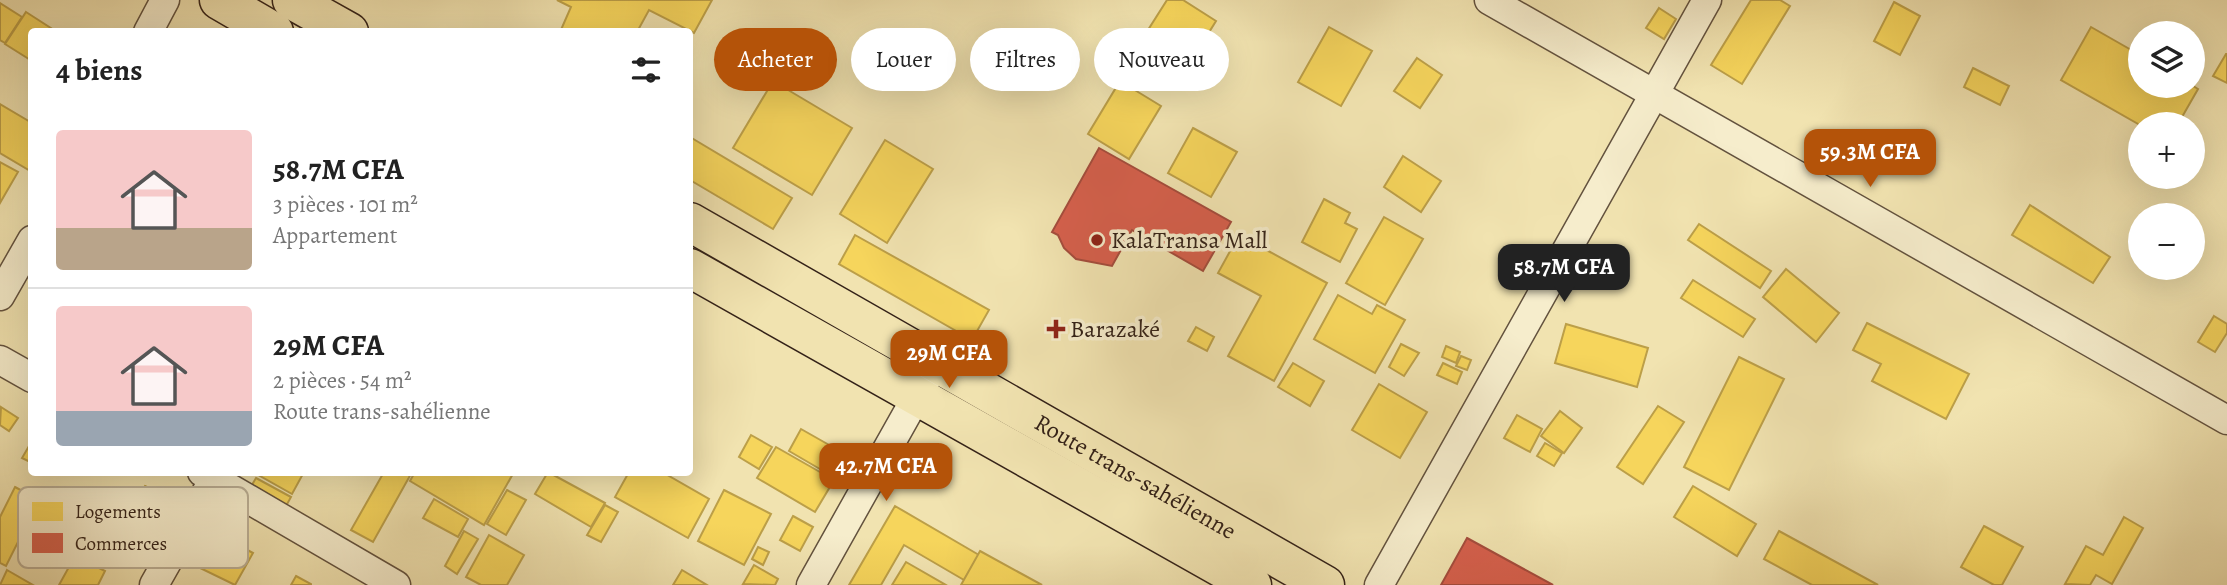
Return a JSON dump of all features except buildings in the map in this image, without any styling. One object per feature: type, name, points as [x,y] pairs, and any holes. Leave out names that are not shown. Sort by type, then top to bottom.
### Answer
[{"type":"highway","points":[[219,0],[267,28]]},
{"type":"highway","points":[[292,0],[341,28]]},
{"type":"highway","name":"Route trans-sahélienne","points":[[693,224],[1325,585]]},
{"type":"highway","name":"Route trans-sahélienne","points":[[693,270],[1252,585]]},
{"type":"street","points":[[150,28],[165,0]]},
{"type":"street","points":[[1489,0],[2227,420]]},
{"type":"street","points":[[1379,585],[1707,0]]},
{"type":"street","points":[[0,296],[28,247]]},
{"type":"street","points":[[0,360],[28,375]]},
{"type":"street","points":[[811,585],[936,361]]},
{"type":"street","points":[[208,476],[227,487]]},
{"type":"street","points":[[248,499],[396,585]]},
{"type":"street","points":[[154,585],[162,568]]},
{"type":"place","name":"KalaTransa Mall","points":[[1097,240]]},
{"type":"place","name":"Barazaké","points":[[1056,329]]}]
